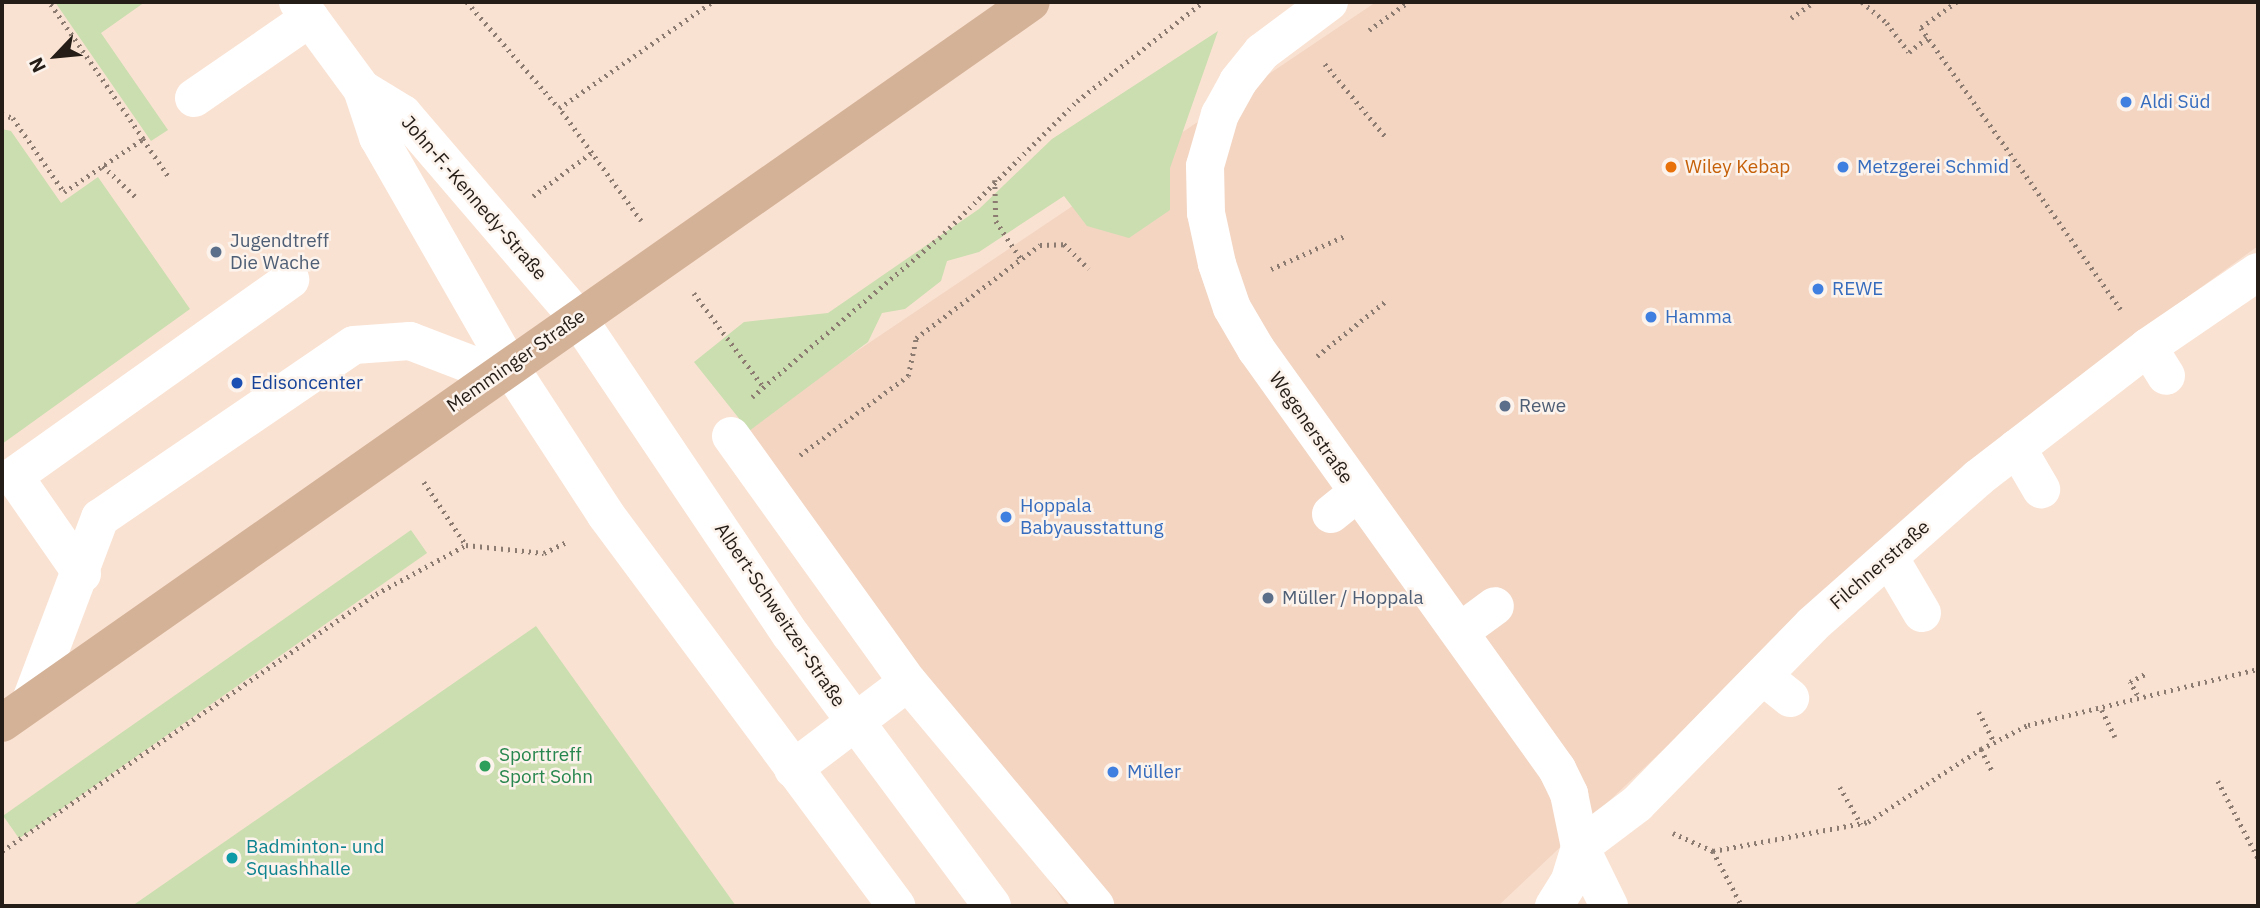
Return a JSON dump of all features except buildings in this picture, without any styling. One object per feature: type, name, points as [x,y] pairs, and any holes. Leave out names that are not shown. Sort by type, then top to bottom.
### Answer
[{"type":"main road","name":"Memminger Straße","points":[[16,713],[577,317],[1031,2]]},
{"type":"street","name":"Wegenerstraße","points":[[1329,2],[1262,52],[1238,82],[1220,114],[1205,166],[1206,214],[1232,308],[1344,503],[1461,631],[1557,769],[1569,794],[1580,846]]},
{"type":"street","name":"John-F.-Kennedy-Straße","points":[[304,10],[362,89],[378,137],[502,370]]},
{"type":"street","points":[[194,98],[304,10]]},
{"type":"street","name":"John-F.-Kennedy-Straße","points":[[362,89],[403,114],[577,317]]},
{"type":"street","name":"Filchnerstraße","points":[[1580,846],[1637,804],[1776,687],[1889,557],[2017,448],[2157,362],[2258,272]]},
{"type":"street","points":[[82,574],[13,476],[290,280]]},
{"type":"street","name":"Albert-Schweitzer-Straße","points":[[577,317],[855,723],[992,906]]},
{"type":"street","points":[[16,713],[82,574],[100,518],[354,345],[410,341],[502,370],[896,906]]},
{"type":"street","points":[[738,420],[762,482],[908,682],[1095,906]]},
{"type":"street","points":[[2017,448],[2041,489]]},
{"type":"street","points":[[1889,557],[1922,613]]},
{"type":"street","points":[[1461,631],[1495,606]]},
{"type":"street","points":[[793,769],[908,682]]},
{"type":"street","points":[[1580,846],[1614,902]]},
{"type":"street","points":[[1554,906],[1570,880],[1580,846]]},
{"type":"path","points":[[48,2],[169,177]]},
{"type":"path","points":[[467,2],[559,108],[591,153]]},
{"type":"path","points":[[559,108],[712,2]]},
{"type":"path","points":[[738,420],[762,385],[939,238],[1077,101],[1203,2]]},
{"type":"path","points":[[1363,34],[1408,2]]},
{"type":"path","points":[[1791,18],[1814,2]]},
{"type":"path","points":[[1862,2],[1887,23],[1909,52],[1927,38]]},
{"type":"path","points":[[1957,2],[1921,28],[2157,362]]},
{"type":"path","points":[[1315,72],[1334,56]]},
{"type":"path","points":[[1324,63],[1385,136]]},
{"type":"path","points":[[2,114],[12,118],[64,192],[143,139]]},
{"type":"path","points":[[103,166],[138,199]]},
{"type":"path","points":[[995,180],[996,221],[1021,259]]},
{"type":"path","points":[[1271,268],[1347,235]]},
{"type":"path","points":[[762,482],[908,376],[916,338],[1040,245],[1064,244],[1089,269]]},
{"type":"path","points":[[1267,258],[1275,280]]},
{"type":"path","points":[[1317,357],[1387,301]]},
{"type":"path","points":[[1311,347],[1324,368]]},
{"type":"path","points":[[2,851],[376,594],[466,545],[544,553],[606,515]]},
{"type":"path","points":[[1637,804],[1666,830],[1713,851],[1861,824],[1894,809],[1981,749],[2028,725],[2102,710],[2137,695],[2211,683],[2258,669]]},
{"type":"path","points":[[2137,695],[2130,682],[2145,674]]},
{"type":"path","points":[[2102,710],[2115,737]]},
{"type":"path","points":[[1979,712],[1994,741]]},
{"type":"path","points":[[1981,749],[1992,771]]},
{"type":"path","points":[[2218,781],[2258,858]]},
{"type":"path","points":[[1840,788],[1861,824]]},
{"type":"path","points":[[1713,851],[1742,906]]},
{"type":"shaded area","points":[[1376,2],[2258,2],[2258,246],[2109,354],[1919,508],[1498,906],[1067,906],[738,431]]},
{"type":"green space","points":[[55,2],[145,2],[101,33],[168,130],[151,141]]},
{"type":"green space","points":[[1218,31],[1170,168],[1170,210],[1129,238],[1087,226],[1064,196],[979,252],[947,261],[941,281],[905,309],[882,313],[868,342],[749,431],[694,362],[744,322],[828,313],[979,209],[1052,139]]},
{"type":"green space","points":[[2,129],[11,131],[61,203],[98,177],[190,309],[2,444]]},
{"type":"green space","points":[[411,530],[427,553],[19,839],[3,816]]},
{"type":"green space","name":"Sporttreff Sport Sohn","points":[[536,626],[736,906],[132,906]]},
{"type":"place","name":"Aldi Süd","points":[[2126,102]]},
{"type":"place","name":"Wiley Kebap","points":[[1671,167]]},
{"type":"place","name":"Metzgerei Schmid","points":[[1843,167]]},
{"type":"place","name":"Jugendtreff Die Wache","points":[[216,252]]},
{"type":"place","name":"REWE","points":[[1818,289]]},
{"type":"place","name":"Hamma","points":[[1651,317]]},
{"type":"place","name":"Edisoncenter","points":[[237,383]]},
{"type":"place","name":"Rewe","points":[[1505,406]]},
{"type":"place","name":"Hoppala Babyausstattung","points":[[1006,517]]},
{"type":"place","name":"Müller / Hoppala","points":[[1268,598]]},
{"type":"place","name":"Sporttreff Sport Sohn","points":[[485,766]]},
{"type":"place","name":"Müller","points":[[1113,772]]},
{"type":"place","name":"Badminton- und Squashhalle","points":[[232,858]]}]
